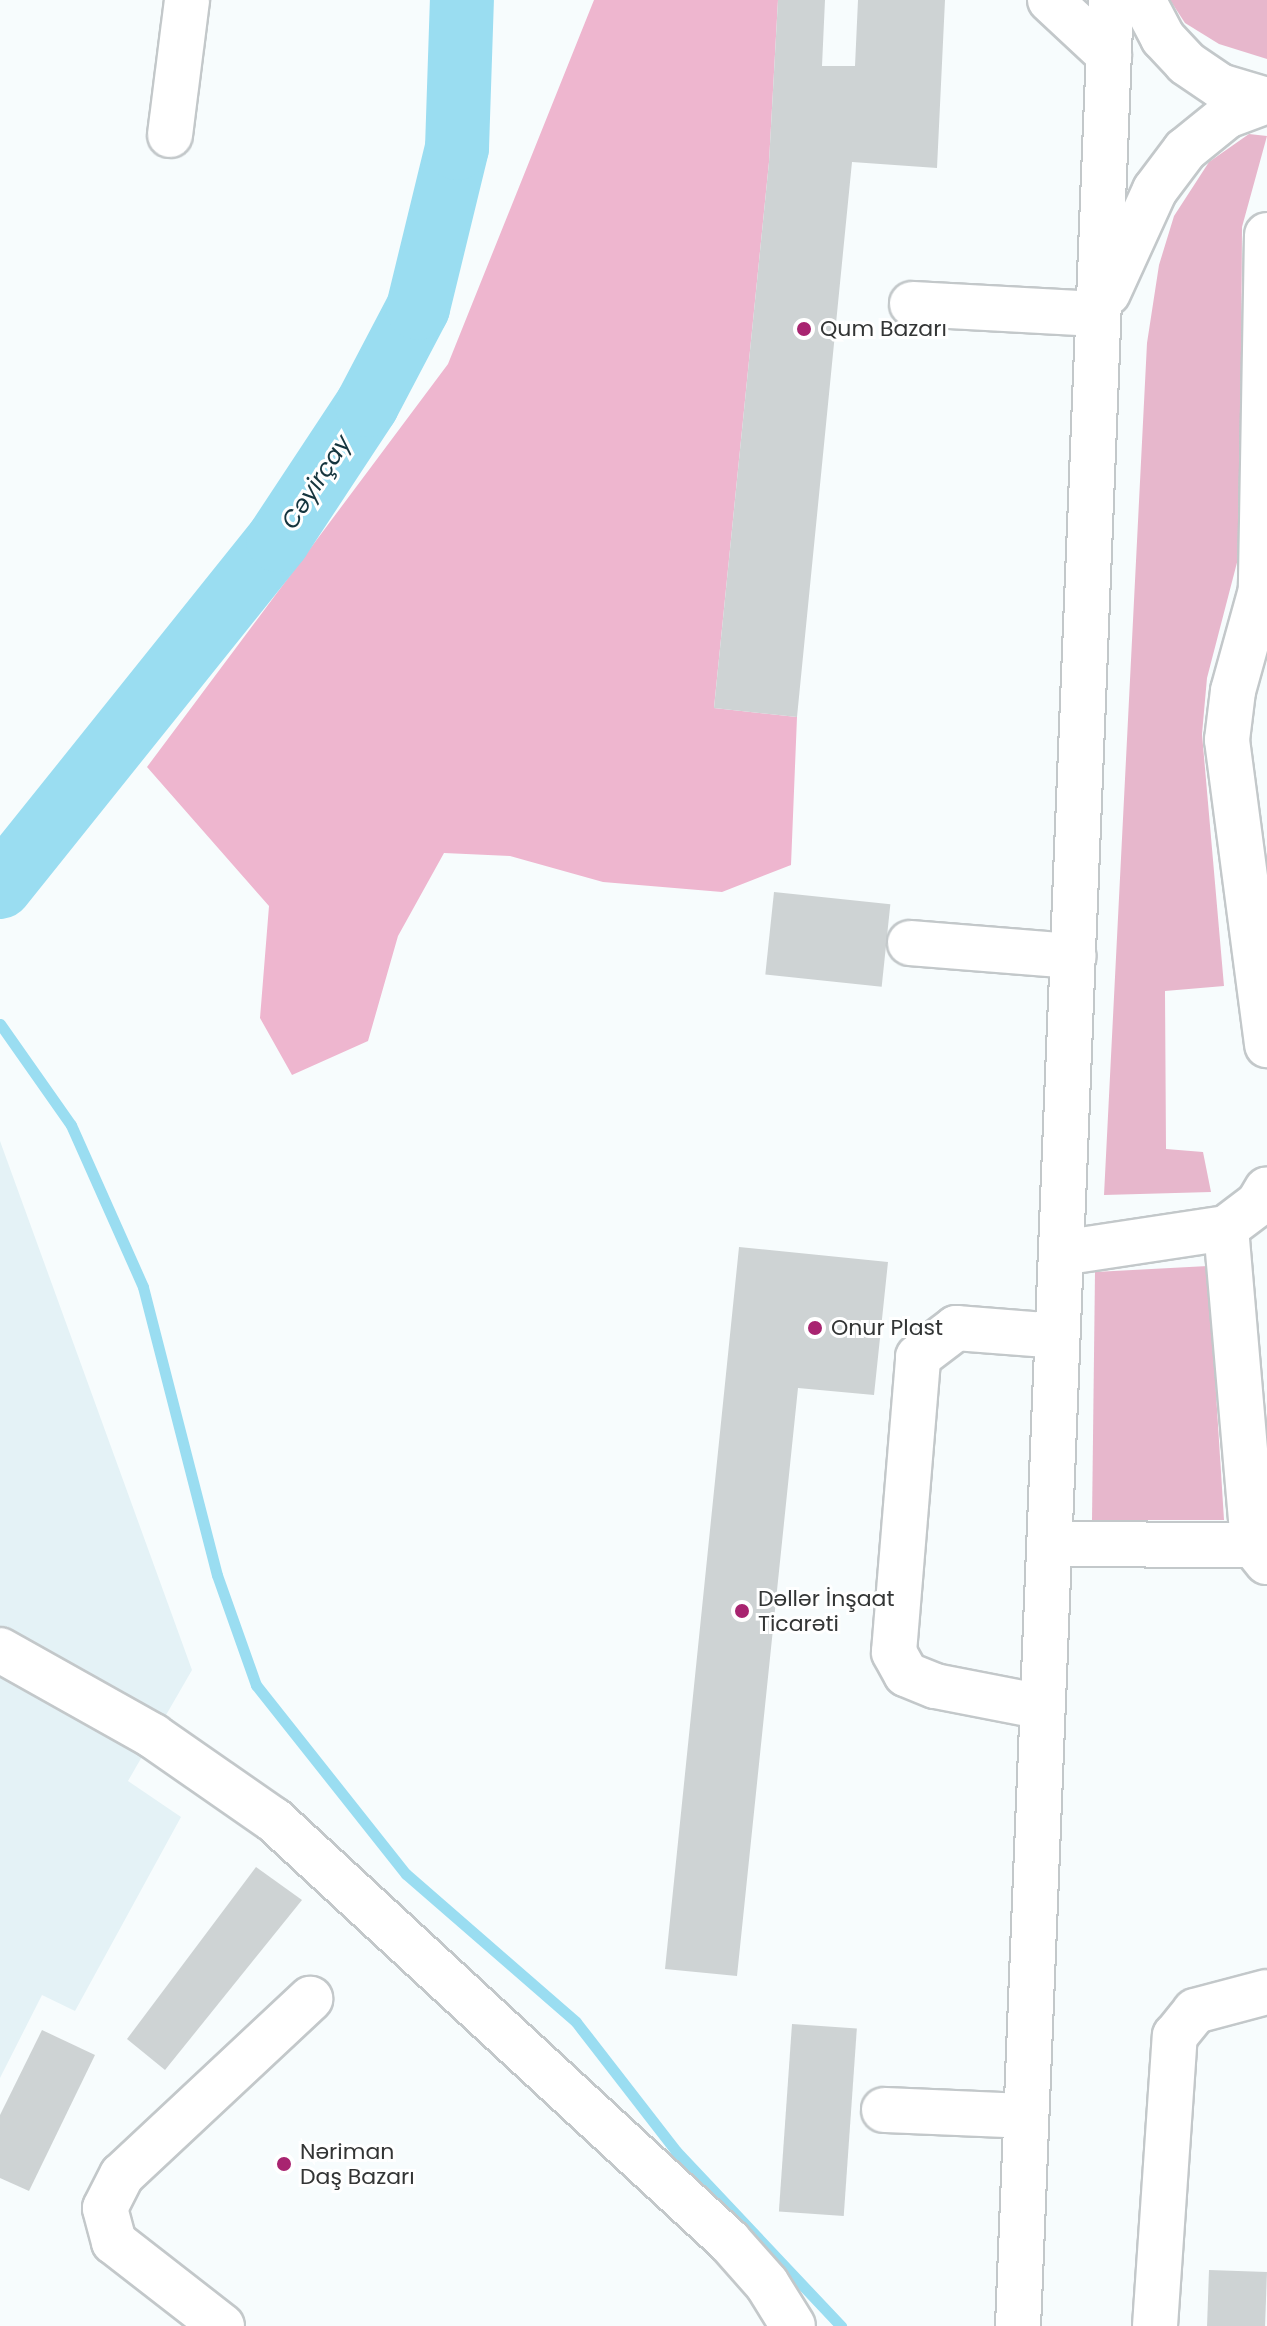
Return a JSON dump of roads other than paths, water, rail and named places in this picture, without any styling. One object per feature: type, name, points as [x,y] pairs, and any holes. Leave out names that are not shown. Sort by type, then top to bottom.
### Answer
[{"type":"main road","points":[[170,135],[187,0]]},
{"type":"main road","points":[[1050,0],[1109,55]]},
{"type":"main road","points":[[1018,2326],[1111,0]]},
{"type":"main road","points":[[1143,0],[1163,38],[1186,63],[1220,86],[1267,101]]},
{"type":"main road","points":[[1098,314],[1155,190],[1185,150],[1227,116],[1267,101]]},
{"type":"main road","points":[[1267,235],[1261,590],[1233,691],[1227,740],[1267,1045]]},
{"type":"main road","points":[[912,304],[1098,314]]},
{"type":"main road","points":[[910,943],[1073,956]]},
{"type":"main road","points":[[1061,1253],[1226,1228],[1258,1204],[1267,1189]]},
{"type":"main road","points":[[1049,1544],[1260,1553],[1226,1228]]},
{"type":"main road","points":[[1043,1707],[935,1686],[906,1674],[894,1652],[918,1357],[935,1339],[956,1328],[1057,1336]]},
{"type":"main road","points":[[0,1650],[153,1736],[274,1820],[729,2241],[767,2284],[793,2326]]},
{"type":"main road","points":[[1155,2326],[1175,2036],[1195,2011],[1267,1992]]},
{"type":"main road","points":[[222,2326],[114,2242],[105,2208],[122,2175],[310,1999]]},
{"type":"main road","points":[[884,2110],[1026,2116]]},
{"type":"waterway","name":"Cəyirçay","points":[[0,887],[278,540],[367,405],[418,308],[457,148],[462,0]]},
{"type":"waterway","points":[[0,1024],[71,1125],[143,1287],[217,1575],[256,1685],[406,1874],[576,2022],[676,2151],[841,2326]]},
{"type":"place","name":"Qum Bazarı","points":[[804,329]]},
{"type":"place","name":"Onur Plast","points":[[815,1328]]},
{"type":"place","name":"Dəllər İnşaat Ticarəti","points":[[742,1611]]},
{"type":"place","name":"Nəriman Daş Bazarı","points":[[284,2164]]}]
